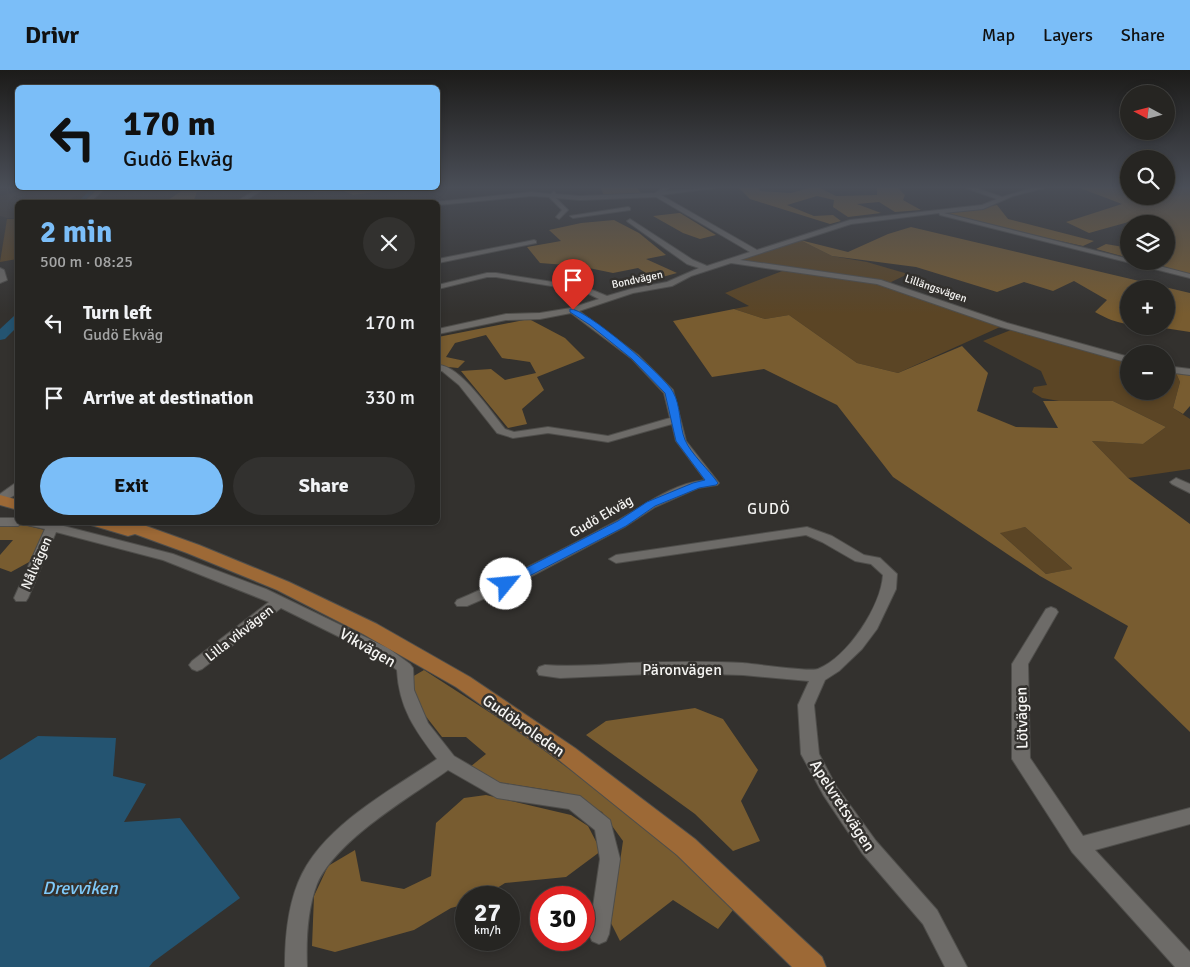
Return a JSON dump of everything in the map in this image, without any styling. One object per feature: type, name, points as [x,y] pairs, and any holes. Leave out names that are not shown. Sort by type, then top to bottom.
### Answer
[{"type":"main road","name":"Gudöbroleden","points":[[108,525],[193,549]]},
{"type":"main road","name":"Gudöbroleden","points":[[126,525],[193,549],[283,586],[370,628],[463,682],[567,754],[686,847],[812,967]]},
{"type":"street","points":[[643,230],[690,262],[706,268]]},
{"type":"street","points":[[721,230],[756,252]]},
{"type":"street","name":"Bondvägen","points":[[440,332],[506,318],[540,316],[573,310],[604,298],[669,284],[688,274],[825,230]]},
{"type":"street","points":[[1005,230],[1120,258]]},
{"type":"street","points":[[440,261],[534,242]]},
{"type":"street","name":"Lillängsvägen","points":[[730,261],[878,282],[1004,325],[1120,357]]},
{"type":"street","points":[[0,270],[3,280],[0,281]]},
{"type":"street","points":[[1166,270],[1190,276]]},
{"type":"street","points":[[440,287],[487,275],[496,275],[586,289],[604,298]]},
{"type":"street","name":"Gudö Ekväg","points":[[462,603],[506,584],[622,524],[651,504],[696,485],[713,483],[680,441],[670,396],[658,380],[635,357],[573,310]]},
{"type":"street","points":[[440,368],[444,368],[462,383],[501,431],[513,435],[548,430],[608,439],[674,420]]},
{"type":"street","points":[[1175,370],[1190,372]]},
{"type":"street","points":[[1176,482],[1190,489]]},
{"type":"street","points":[[0,522],[15,522]]},
{"type":"street","name":"Vikvägen","points":[[42,525],[168,557],[280,601],[383,652],[405,668],[406,690],[421,726],[448,761]]},
{"type":"street","name":"Nålvägen","points":[[21,598],[52,528]]},
{"type":"street","points":[[616,559],[807,532],[827,539],[860,558],[875,561],[890,574],[889,589],[876,616],[857,646],[834,667],[819,676]]},
{"type":"street","name":"Lilla vikvägen","points":[[197,665],[280,601]]},
{"type":"street","name":"Lötvägen","points":[[1051,612],[1020,664],[1021,759],[1079,846],[1189,967]]},
{"type":"street","name":"Päronvägen","points":[[545,671],[674,667],[743,669],[819,676]]},
{"type":"street","name":"Apelvretsvägen","points":[[819,676],[806,705],[810,754],[830,791],[869,847],[930,917],[956,967]]},
{"type":"street","points":[[296,967],[296,926],[309,879],[333,846],[373,812],[448,761],[497,790],[574,802],[603,826],[610,858],[600,934]]},
{"type":"street","points":[[1079,846],[1190,816]]},
{"type":"shaded area","points":[[5,230],[15,230],[15,259],[0,262]]},
{"type":"shaded area","points":[[549,230],[633,230],[666,255],[646,259],[677,273],[655,279],[638,268],[613,273],[579,266],[540,263],[527,247],[561,241]]},
{"type":"shaded area","points":[[677,230],[708,230],[716,235],[700,239]]},
{"type":"shaded area","points":[[902,230],[923,230],[1135,280],[1120,280],[1120,322],[1095,312],[1107,300],[1074,281],[1053,291],[1024,282],[997,292],[916,267],[832,256],[800,240],[848,252]]},
{"type":"shaded area","points":[[1010,230],[1050,230],[1094,241],[1083,246]]},
{"type":"shaded area","points":[[1082,230],[1100,230],[1089,233]]},
{"type":"shaded area","points":[[1175,230],[1190,230],[1190,274],[1174,270]]},
{"type":"shaded area","points":[[800,240],[832,256],[867,262],[908,274],[889,283],[743,261],[743,258]]},
{"type":"shaded area","points":[[1106,244],[1120,246],[1120,256],[1096,249]]},
{"type":"shaded area","points":[[785,270],[876,283],[1000,327],[898,373],[857,363],[789,315],[765,319],[734,309],[749,306],[725,293]]},
{"type":"shaded area","points":[[1175,289],[1190,293],[1190,332],[1175,330]]},
{"type":"shaded area","points":[[734,309],[765,319],[789,315],[857,363],[898,373],[962,346],[988,373],[977,411],[1016,427],[1058,428],[1043,401],[1113,401],[1166,427],[1143,444],[1092,441],[1128,478],[1190,524],[1190,732],[1114,658],[1128,626],[1040,576],[893,477],[837,405],[764,369],[712,377],[673,321]],"holes":[[[1025,527],[1072,568],[1046,574],[1000,533]]]},
{"type":"shaded area","points":[[529,319],[565,338],[585,358],[537,377],[544,390],[522,409],[527,424],[508,428],[461,371],[491,369],[505,380],[536,373],[530,362],[502,358],[486,335],[455,343],[446,357],[465,361],[458,368],[440,366],[440,337]]},
{"type":"shaded area","points":[[1011,330],[1120,360],[1120,400],[1175,400],[1176,373],[1180,382],[1173,408],[1190,419],[1190,469],[1128,478],[1092,441],[1143,444],[1166,427],[1113,401],[1059,401],[1042,398],[1032,392],[1034,387],[1047,385],[1041,371],[983,341]]},
{"type":"shaded area","points":[[1176,373],[1190,374],[1190,406],[1183,414],[1173,408],[1180,382]]},
{"type":"shaded area","points":[[0,524],[24,525],[45,530],[31,561],[11,572],[0,568],[0,555],[13,540],[0,540]]},
{"type":"shaded area","points":[[1025,527],[1073,569],[1046,574],[999,532]]},
{"type":"shaded area","points":[[424,670],[514,728],[659,836],[733,910],[718,929],[673,900],[620,941],[611,923],[623,841],[602,812],[562,792],[496,782],[470,767],[486,754],[466,737],[442,737],[417,705],[412,677]]},
{"type":"shaded area","points":[[695,708],[723,719],[758,770],[741,801],[760,841],[733,851],[695,814],[586,735],[606,721]]},
{"type":"shaded area","points":[[486,795],[571,815],[588,826],[601,851],[566,877],[505,883],[500,886],[455,886],[455,907],[414,930],[335,952],[312,946],[314,896],[328,866],[355,850],[361,881],[404,889],[431,876],[436,823],[464,798]]},
{"type":"water","name":"Drevviken","points":[[38,736],[116,738],[113,776],[146,784],[124,822],[180,818],[240,898],[153,962],[149,967],[0,967],[0,760]]},
{"type":"waterway","points":[[0,336],[15,322]]},
{"type":"district","name":"GUDÖ","points":[[769,509]]},
{"type":"route","points":[[506,584],[622,524],[651,504],[696,485],[713,483],[680,441],[669,392],[635,357],[573,310]]}]
